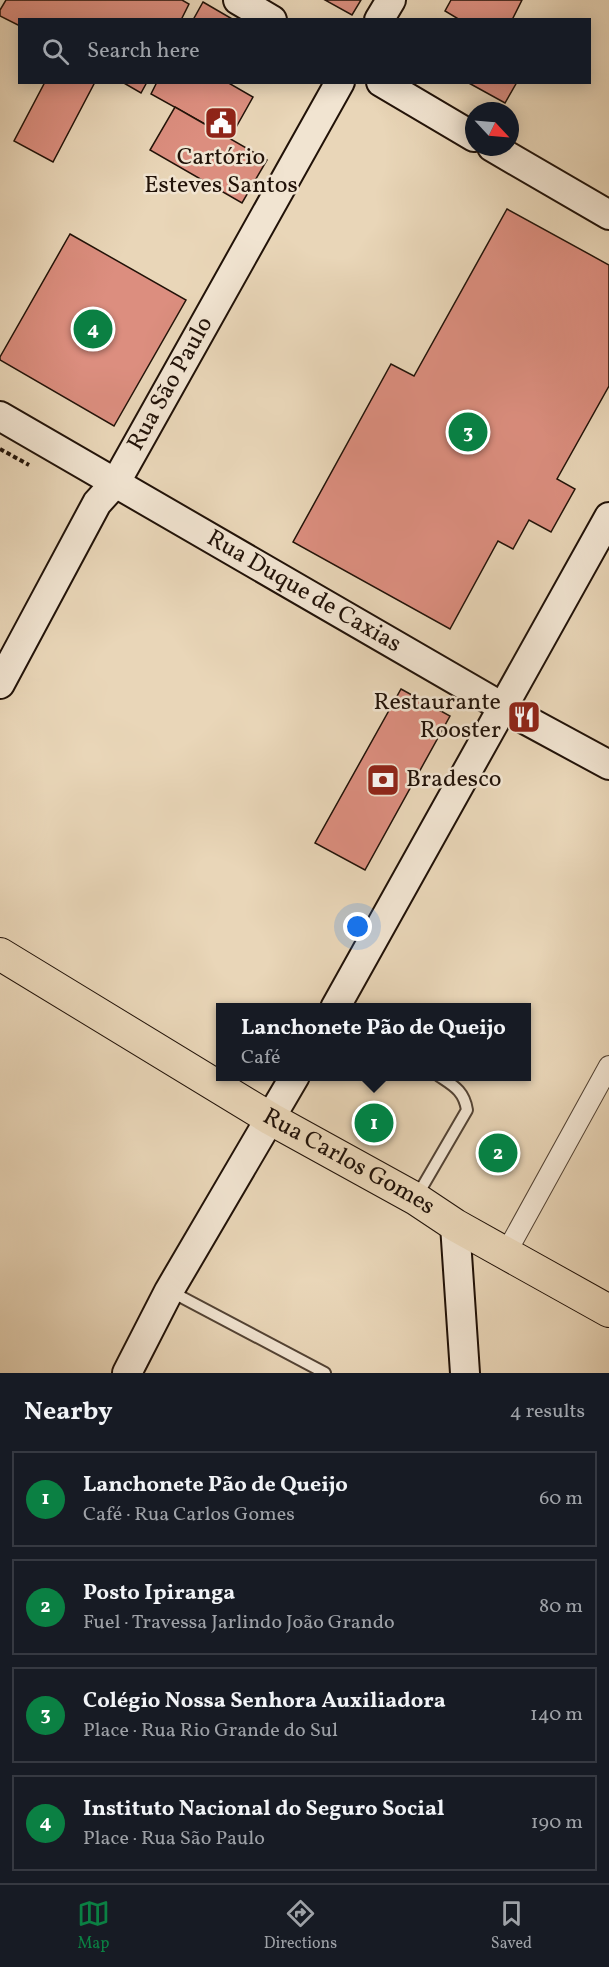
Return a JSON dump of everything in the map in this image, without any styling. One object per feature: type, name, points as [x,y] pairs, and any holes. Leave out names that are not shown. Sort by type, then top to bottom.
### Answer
[{"type":"main road","points":[[238,0],[269,18]]},
{"type":"main road","points":[[380,18],[391,0]]},
{"type":"main road","name":"Rua São Paulo","points":[[0,684],[97,503],[116,482],[339,84]]},
{"type":"main road","points":[[384,84],[465,132]]},
{"type":"main road","points":[[507,156],[609,215]]},
{"type":"main road","name":"Rua Duque de Caxias","points":[[0,417],[504,708],[609,765]]},
{"type":"main road","points":[[338,1003],[609,517]]},
{"type":"main road","name":"Rua Carlos Gomes","points":[[0,954],[271,1119],[416,1199],[455,1225],[609,1311]]},
{"type":"main road","points":[[127,1373],[170,1291],[293,1081]]},
{"type":"main road","points":[[455,1225],[465,1373]]},
{"type":"street","points":[[506,1253],[609,1066]]},
{"type":"lane","points":[[416,1199],[467,1110],[465,1099],[458,1088],[446,1081]]},
{"type":"lane","points":[[170,1291],[325,1373]]},
{"type":"building","points":[[6,0],[182,0],[189,4],[182,18],[18,18],[18,25],[0,16],[0,10]]},
{"type":"building","points":[[325,0],[361,0],[352,15]]},
{"type":"building","points":[[451,0],[522,0],[513,18],[457,18],[445,11]]},
{"type":"building","points":[[203,2],[231,18],[194,18]]},
{"type":"building","points":[[44,84],[94,84],[53,162],[14,141]]},
{"type":"building","points":[[125,84],[146,84],[141,93]]},
{"type":"building","name":"Cartório Esteves Santos","points":[[156,84],[230,84],[253,97],[230,138],[151,94]]},
{"type":"building","points":[[471,84],[516,84],[506,102],[503,102]]},
{"type":"building","points":[[175,107],[267,160],[242,203],[150,150]]},
{"type":"building","points":[[507,209],[609,265],[609,386],[557,479],[575,489],[551,532],[529,520],[513,549],[498,541],[450,629],[293,542],[391,364],[414,376]]},
{"type":"building","points":[[70,234],[186,300],[114,426],[0,360]]},
{"type":"building","name":"Bradesco","points":[[401,689],[450,716],[365,870],[315,843]]},
{"type":"place","name":"Cartório Esteves Santos","points":[[221,123]]},
{"type":"place","name":"Instituto Nacional do Seguro Social","points":[[93,329]]},
{"type":"place","name":"Colégio Nossa Senhora Auxiliadora","points":[[468,432]]},
{"type":"place","name":"Restaurante Rooster","points":[[524,717]]},
{"type":"place","name":"Bradesco","points":[[383,780]]},
{"type":"place","name":"Lanchonete Pão de Queijo","points":[[374,1123]]},
{"type":"place","name":"Posto Ipiranga","points":[[498,1153]]}]
